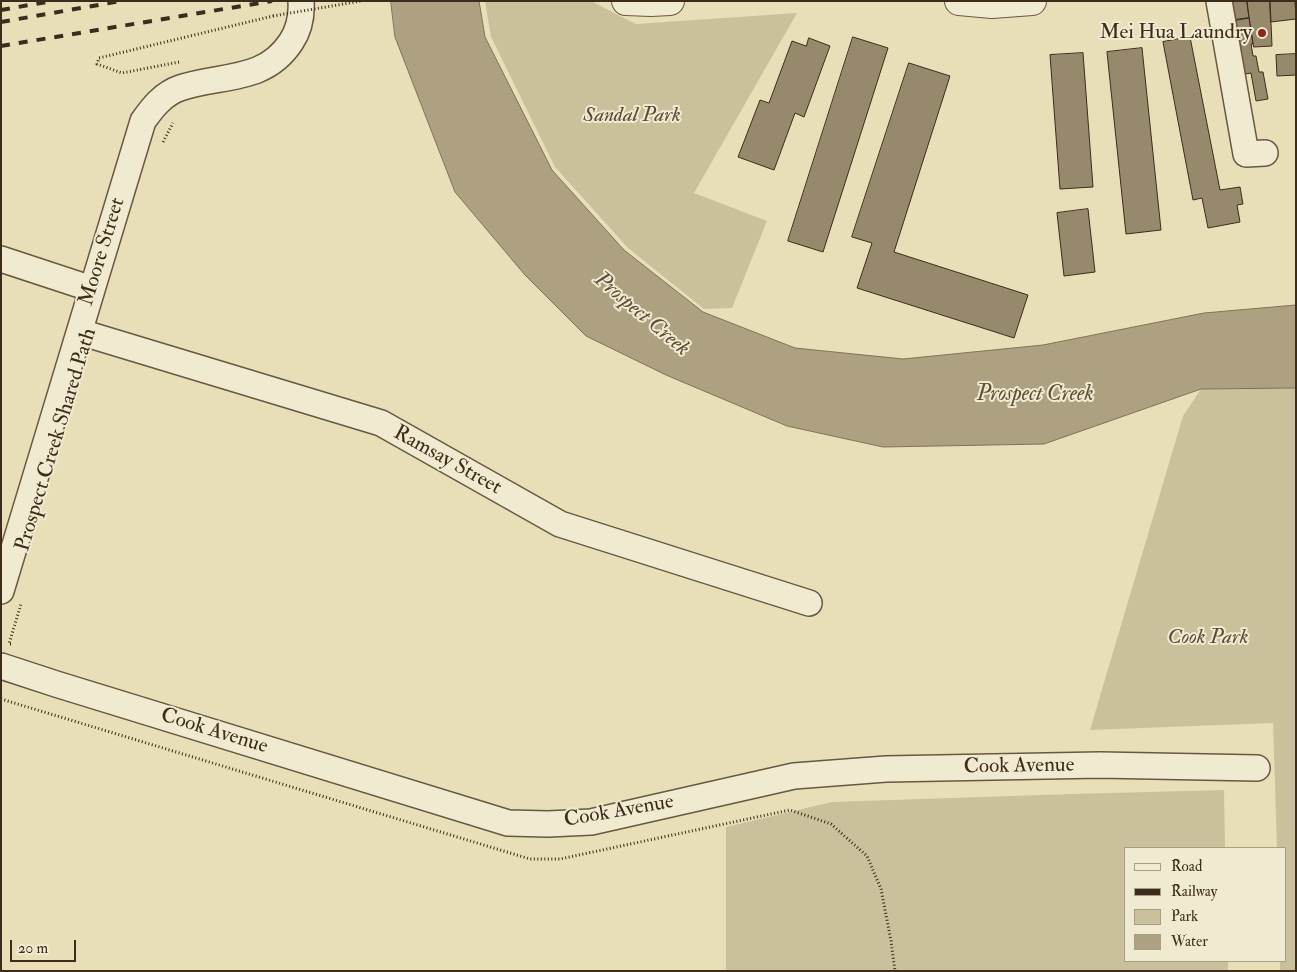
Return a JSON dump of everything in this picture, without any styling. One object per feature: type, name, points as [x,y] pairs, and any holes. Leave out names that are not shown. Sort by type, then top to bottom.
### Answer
[{"type":"street","name":"Moore Street","points":[[12,593],[80,332],[143,121],[152,108],[165,96],[179,89],[251,72],[269,65],[284,52],[295,35],[300,23],[300,1]]},
{"type":"street","points":[[626,1],[670,1]]},
{"type":"street","points":[[959,1],[992,4],[1032,1]]},
{"type":"street","points":[[1219,1],[1246,154],[1265,153]]},
{"type":"street","points":[[1,259],[92,289]]},
{"type":"street","name":"Ramsay Street","points":[[80,332],[381,424],[560,524],[809,603]]},
{"type":"street","name":"Cook Avenue","points":[[5,655],[75,690],[508,823],[591,822],[794,776],[886,769],[1100,765],[1257,768]]},
{"type":"path","points":[[180,62],[122,73],[97,64],[99,58],[273,16],[361,1]]},
{"type":"path","points":[[161,147],[177,117]]},
{"type":"path","points":[[5,655],[12,593]]},
{"type":"path","points":[[1,699],[47,713]]},
{"type":"green space","name":"Sandal Park","points":[[485,1],[591,1],[636,24],[797,13],[694,193],[767,221],[732,308],[704,309],[628,248],[555,167],[491,37]]},
{"type":"green space","name":"Cook Park","points":[[1296,388],[1296,971],[1280,971],[1280,962],[1287,962],[1287,847],[1277,847],[1273,723],[1090,730],[1183,416],[1201,389]]},
{"type":"green space","points":[[1224,790],[1225,847],[1124,847],[1124,962],[1228,962],[1228,971],[726,971],[726,827],[832,802]]},
{"type":"water","name":"Prospect Creek","points":[[391,1],[479,1],[485,37],[552,170],[624,250],[703,312],[795,348],[903,359],[1043,345],[1204,313],[1296,305],[1296,388],[1201,389],[1044,444],[883,447],[787,426],[666,375],[586,336],[525,275],[455,192],[395,37]]},
{"type":"building","points":[[1228,1],[1247,1],[1249,18],[1232,21]]},
{"type":"building","name":"Mei Hua Laundry","points":[[1247,1],[1270,1],[1272,46],[1254,47]]},
{"type":"building","points":[[1270,1],[1295,1],[1296,19],[1271,22]]},
{"type":"building","points":[[1249,18],[1253,56],[1256,56],[1259,72],[1263,72],[1268,99],[1256,101],[1251,73],[1245,74],[1235,20]]},
{"type":"building","points":[[853,37],[888,48],[823,252],[788,241]]},
{"type":"building","points":[[1190,37],[1220,190],[1240,187],[1243,204],[1237,205],[1240,222],[1208,228],[1202,198],[1193,200],[1163,42]]},
{"type":"building","points":[[809,38],[830,46],[804,117],[795,113],[774,170],[738,157],[760,100],[769,103],[792,41],[806,46]]},
{"type":"building","points":[[1142,48],[1161,230],[1126,234],[1107,52]]},
{"type":"building","points":[[1083,53],[1093,187],[1060,189],[1050,55]]},
{"type":"building","points":[[1296,54],[1296,75],[1277,76],[1276,55]]},
{"type":"building","points":[[909,63],[950,76],[894,252],[1028,295],[1014,338],[857,288],[872,243],[852,237]]},
{"type":"building","points":[[1088,209],[1095,272],[1064,276],[1057,213]]},
{"type":"railway","points":[[1,10],[52,1]]},
{"type":"railway","points":[[1,22],[121,1]]},
{"type":"railway","points":[[1,46],[272,1]]},
{"type":"place","name":"Mei Hua Laundry","points":[[1262,33]]}]
